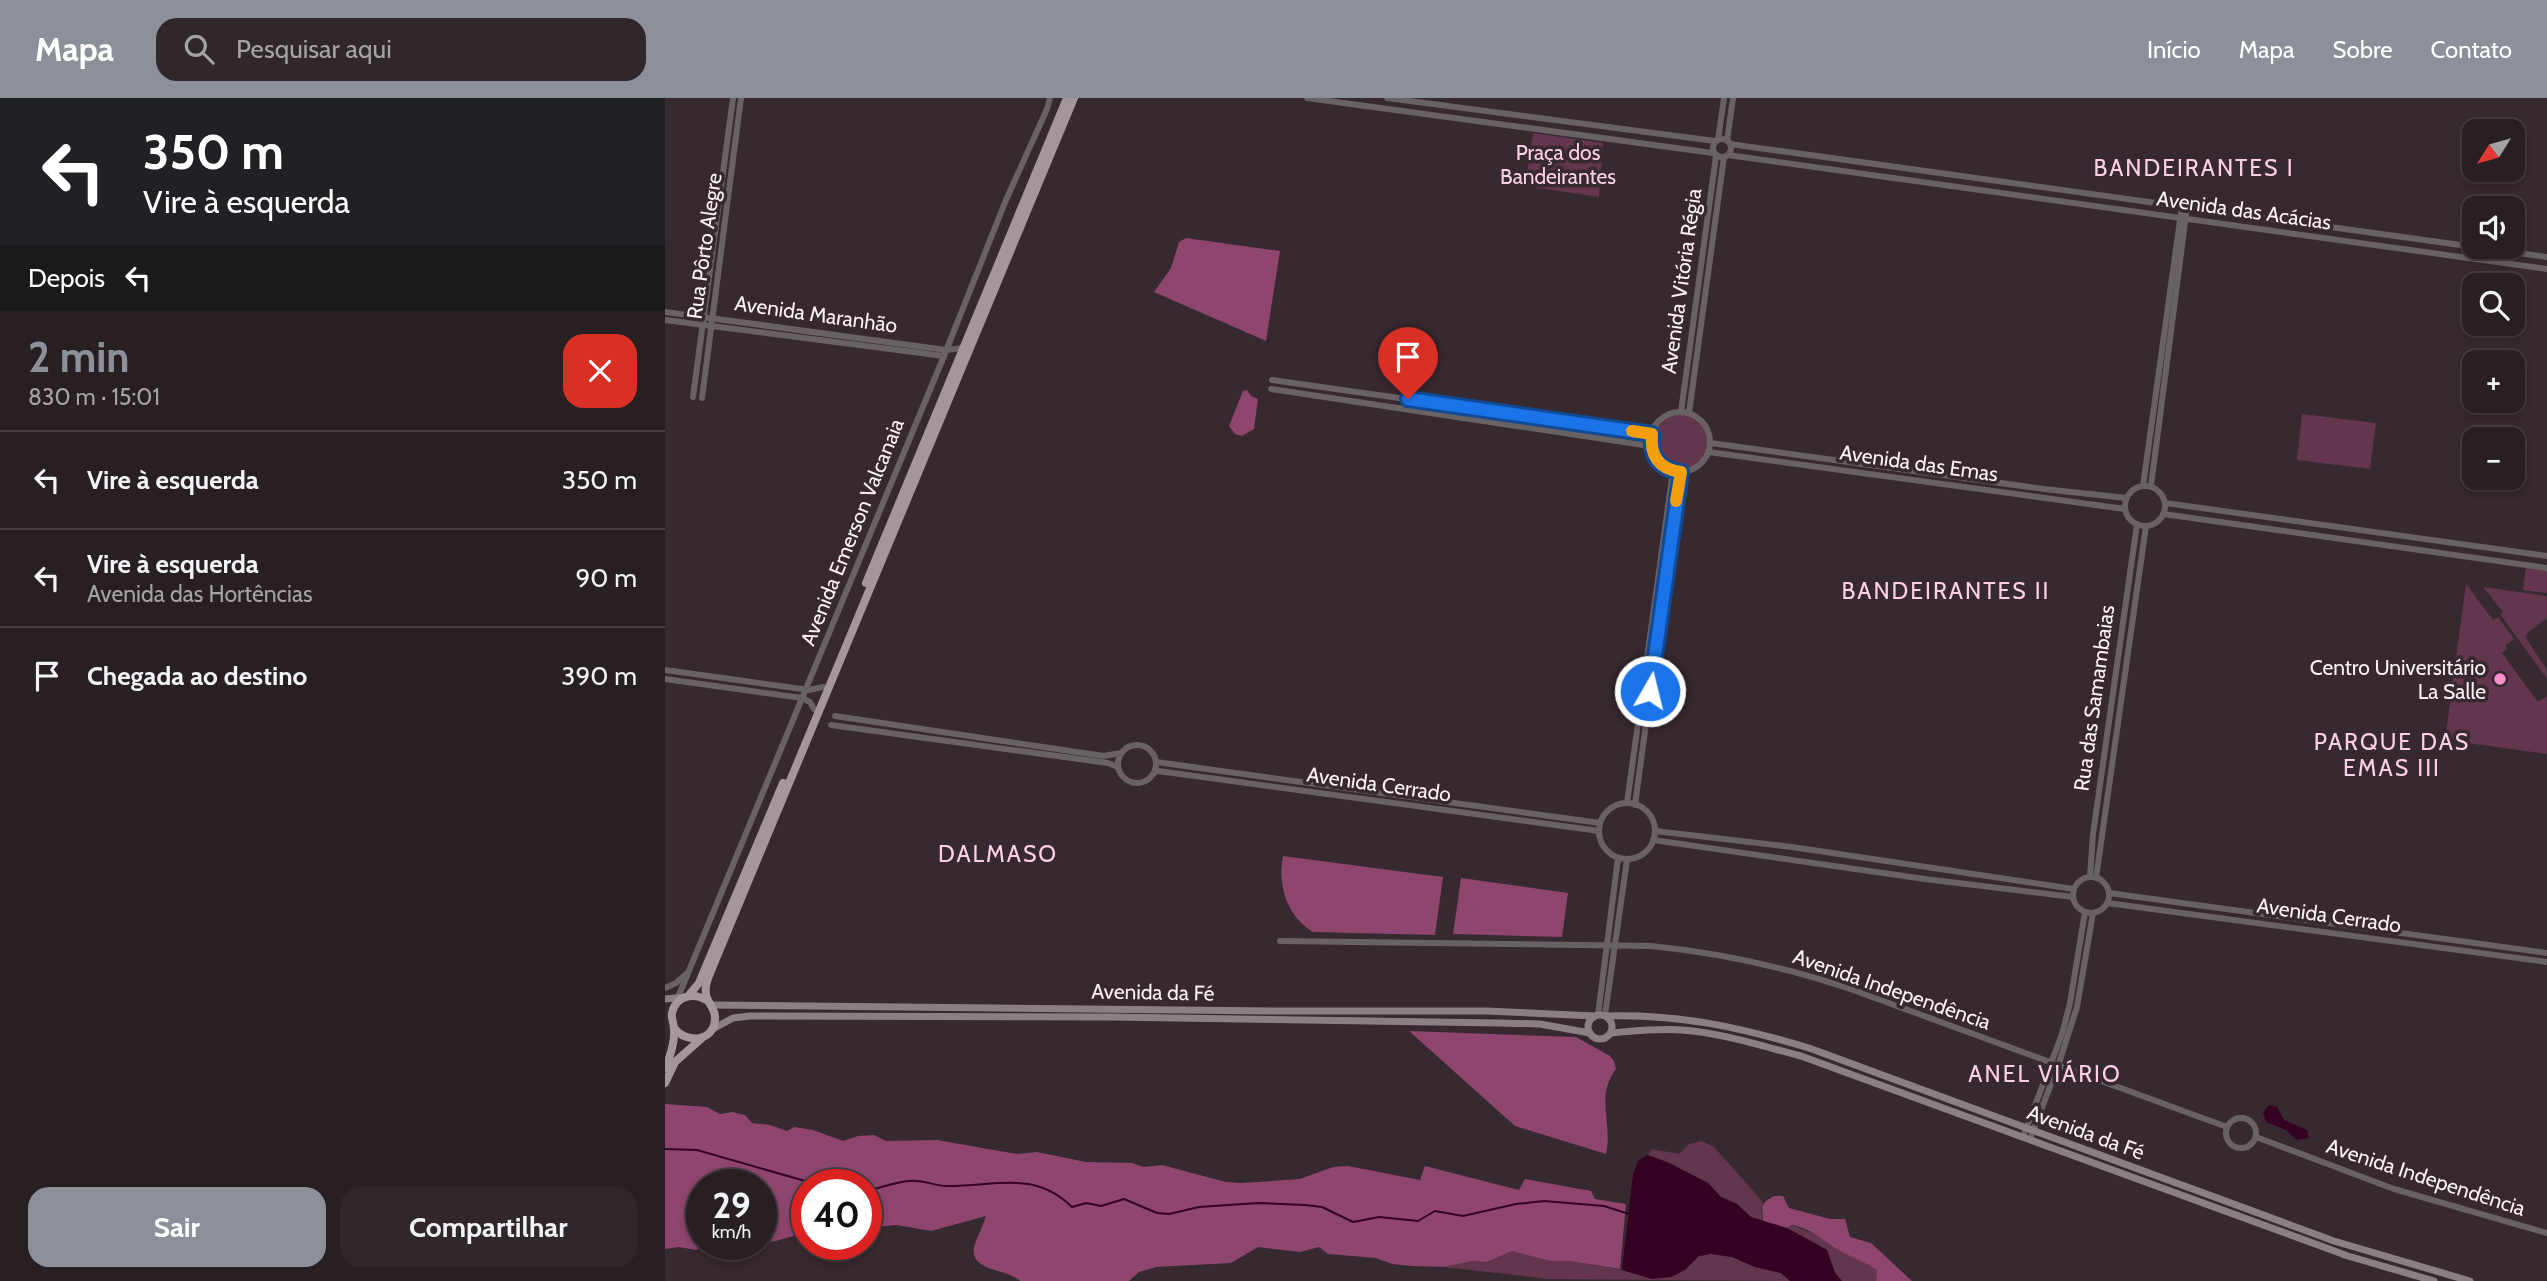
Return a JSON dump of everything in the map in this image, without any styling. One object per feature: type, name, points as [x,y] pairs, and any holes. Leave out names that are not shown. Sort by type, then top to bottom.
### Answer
[{"type":"main road","points":[[665,1068],[670,1054],[673,1026],[671,1017],[682,998],[699,983],[1067,98]]},
{"type":"main road","points":[[665,1083],[677,1060],[711,1031],[715,1019],[706,988],[713,966],[1074,98]]},
{"type":"main road","points":[[665,999],[698,996],[709,1003]]},
{"type":"main road","name":"Avenida da Fé","points":[[709,1003],[1277,1011],[1487,1011],[1673,1017],[1761,1034],[1809,1048],[2348,1255],[2434,1281]]},
{"type":"main road","points":[[1601,1015],[1612,1024],[1611,1033],[1599,1039],[1590,1033],[1588,1023],[1601,1015]]},
{"type":"main road","name":"Avenida da Fé","points":[[711,1031],[733,1018],[771,1016],[1498,1023],[1540,1024],[1590,1033]]},
{"type":"main road","points":[[665,1017],[687,1038],[703,1037]]},
{"type":"main road","name":"Avenida da Fé","points":[[1611,1033],[1651,1029],[1684,1030],[1758,1045],[1867,1079],[2334,1241],[2470,1281]]},
{"type":"street","name":"Rua Pôrto Alegre","points":[[702,398],[707,321],[733,98]]},
{"type":"street","name":"Rua Pôrto Alegre","points":[[694,397],[741,98]]},
{"type":"street","name":"Avenida Emerson Valcanaia","points":[[682,998],[689,970],[1050,98]]},
{"type":"street","points":[[1307,98],[1726,156],[1731,148],[1728,142],[1733,98]]},
{"type":"street","points":[[1387,98],[1728,142]]},
{"type":"street","points":[[1715,154],[1712,146],[1717,141],[1724,98]]},
{"type":"street","name":"Avenida das Acácias","points":[[1728,142],[2547,257]]},
{"type":"street","name":"Avenida Vitória Régia","points":[[1685,412],[1715,154]]},
{"type":"street","name":"Avenida Vitória Régia","points":[[1685,412],[1726,156]]},
{"type":"street","name":"Avenida das Acácias","points":[[1726,156],[2547,269]]},
{"type":"street","points":[[1003,208],[1014,210],[1022,206]]},
{"type":"street","points":[[2143,485],[2184,207]]},
{"type":"street","points":[[1003,208],[1015,222]]},
{"type":"street","points":[[2151,486],[2182,219]]},
{"type":"street","name":"Avenida Maranhão","points":[[665,312],[707,321],[945,353],[963,348]]},
{"type":"street","name":"Avenida Maranhão","points":[[665,320],[707,321]]},
{"type":"street","points":[[945,353],[954,368]]},
{"type":"street","points":[[1272,380],[1652,434]]},
{"type":"street","points":[[1271,389],[1650,446]]},
{"type":"street","points":[[1685,412],[1702,421],[1711,443],[1709,452],[1698,467],[1677,472],[1658,462],[1650,446],[1652,434],[1664,416],[1685,412]]},
{"type":"street","name":"Avenida das Emas","points":[[1711,443],[2126,498]]},
{"type":"street","name":"Avenida das Emas","points":[[1709,452],[2125,509]]},
{"type":"street","points":[[1631,804],[1677,472]]},
{"type":"street","points":[[2143,485],[2151,486],[2162,495],[2165,503],[2163,514],[2156,522],[2146,526],[2137,524],[2130,520],[2125,509],[2126,498],[2131,491],[2143,485]]},
{"type":"street","points":[[2165,503],[2547,556]]},
{"type":"street","points":[[2163,514],[2547,568]]},
{"type":"street","name":"Rua das Samambaias","points":[[2093,877],[2093,834],[2137,524]]},
{"type":"street","name":"Rua das Samambaias","points":[[2093,877],[2146,526]]},
{"type":"street","points":[[665,670],[805,690],[823,687]]},
{"type":"street","points":[[665,679],[802,698],[810,702],[814,709]]},
{"type":"street","points":[[835,716],[1104,756],[1121,753],[1129,746],[1140,745],[1150,749],[1156,762],[1155,772],[1145,782],[1134,783],[1125,779],[1118,766],[1121,753]]},
{"type":"street","points":[[831,725],[1118,766]]},
{"type":"street","name":"Avenida Cerrado","points":[[1156,762],[1599,827]]},
{"type":"street","name":"Avenida Cerrado","points":[[1155,772],[1599,827]]},
{"type":"street","points":[[1631,804],[1649,814],[1655,831],[1653,840],[1643,854],[1627,860],[1605,850],[1600,841],[1599,827],[1607,811],[1613,807],[1631,804]]},
{"type":"street","points":[[1655,831],[1792,847],[2073,893]]},
{"type":"street","points":[[1653,840],[1925,879],[2073,893]]},
{"type":"street","points":[[1601,1015],[1618,858]]},
{"type":"street","points":[[1610,947],[1627,860]]},
{"type":"street","points":[[2093,877],[2106,885],[2109,893],[2107,903],[2101,910],[2089,912],[2077,906],[2073,893],[2080,881],[2093,877]]},
{"type":"street","name":"Avenida Cerrado","points":[[2109,893],[2547,953]]},
{"type":"street","name":"Avenida Cerrado","points":[[2107,903],[2547,962]]},
{"type":"street","points":[[2028,1134],[2077,1007],[2089,912]]},
{"type":"street","name":"Avenida Independência","points":[[1280,941],[1684,950],[1817,978],[2227,1127]]},
{"type":"street","points":[[665,988],[676,983],[689,970]]},
{"type":"street","points":[[2246,1118],[2255,1126],[2256,1137],[2248,1146],[2236,1147],[2227,1139],[2227,1127],[2235,1119],[2246,1118]]},
{"type":"street","name":"Avenida Independência","points":[[2256,1137],[2394,1189],[2547,1233]]},
{"type":"green space","name":"Praça dos Bandeirantes","points":[[1533,133],[1603,143],[1599,197],[1525,186]]},
{"type":"green space","points":[[1680,413],[1691,415],[1700,421],[1706,430],[1706,452],[1700,461],[1691,467],[1680,469],[1669,467],[1660,461],[1654,452],[1652,441],[1654,430],[1660,421],[1669,415]]},
{"type":"green space","points":[[2302,414],[2376,423],[2370,469],[2297,460]]},
{"type":"green space","points":[[2526,567],[2547,570],[2547,593],[2523,590]]},
{"type":"green space","name":"Centro Universitário La Salle","points":[[2466,584],[2493,620],[2498,617],[2514,639],[2505,646],[2507,649],[2502,653],[2538,702],[2547,696],[2547,754],[2445,740]]},
{"type":"green space","points":[[2483,587],[2547,596],[2547,618],[2527,633],[2526,638],[2547,670],[2547,679],[2500,614],[2503,612]]},
{"type":"green space","points":[[1702,1141],[1714,1147],[1763,1202],[1763,1222],[1751,1217],[1737,1204],[1721,1197],[1708,1183],[1648,1155],[1652,1149],[1679,1154],[1689,1144]]},
{"type":"green space","points":[[1792,1225],[1824,1238],[1839,1250],[1878,1270],[1876,1281],[1842,1281],[1835,1273],[1827,1250],[1787,1228]]},
{"type":"green space","points":[[1512,1251],[1550,1261],[1569,1261],[1622,1270],[1652,1279],[1685,1270],[1699,1256],[1711,1254],[1732,1257],[1755,1267],[1781,1273],[1790,1281],[1549,1279],[1444,1267],[1472,1261],[1487,1262]]},
{"type":"shaded area","points":[[1186,238],[1280,251],[1266,341],[1154,292],[1171,268],[1179,242]]},
{"type":"shaded area","points":[[1247,390],[1251,396],[1258,399],[1254,429],[1242,436],[1235,434],[1229,426],[1243,391]]},
{"type":"shaded area","points":[[1283,856],[1443,877],[1435,935],[1313,932],[1297,918],[1286,899],[1281,878]]},
{"type":"shaded area","points":[[1461,878],[1568,893],[1562,937],[1453,934]]},
{"type":"shaded area","points":[[1409,1031],[1576,1037],[1610,1056],[1616,1069],[1610,1079],[1605,1100],[1608,1132],[1606,1154],[1515,1126]]},
{"type":"shaded area","points":[[665,1104],[707,1107],[720,1114],[732,1112],[745,1115],[752,1123],[787,1131],[794,1127],[813,1130],[843,1141],[874,1135],[886,1141],[937,1140],[1017,1154],[1037,1152],[1086,1162],[1132,1163],[1144,1167],[1162,1165],[1226,1182],[1300,1179],[1333,1167],[1348,1166],[1420,1180],[1425,1166],[1519,1190],[1525,1179],[1591,1191],[1595,1199],[1626,1204],[1620,1269],[1569,1261],[1550,1261],[1512,1251],[1487,1262],[1472,1261],[1444,1267],[1392,1264],[1376,1258],[1328,1254],[1319,1247],[1300,1252],[1258,1247],[1231,1263],[1156,1267],[1139,1272],[1129,1281],[1020,1281],[983,1266],[974,1255],[974,1247],[986,1216],[931,1231],[896,1225],[882,1226],[882,1169],[791,1169],[791,1237],[777,1241],[777,1169],[686,1169],[686,1248],[665,1249]]},
{"type":"shaded area","points":[[2269,1105],[2277,1107],[2284,1120],[2307,1130],[2309,1138],[2297,1140],[2286,1130],[2266,1122],[2263,1113]]},
{"type":"shaded area","points":[[1647,1155],[1708,1183],[1721,1197],[1737,1204],[1751,1217],[1787,1228],[1827,1250],[1835,1273],[1842,1281],[1790,1281],[1781,1273],[1755,1267],[1732,1257],[1711,1254],[1699,1256],[1685,1270],[1671,1277],[1652,1279],[1622,1270],[1633,1174],[1638,1161]]},
{"type":"shaded area","points":[[1774,1196],[1783,1196],[1789,1208],[1830,1219],[1845,1219],[1850,1237],[1871,1243],[1912,1281],[1876,1281],[1877,1270],[1812,1233],[1792,1225],[1787,1228],[1763,1222],[1763,1204]]},
{"type":"waterway","points":[[665,1149],[697,1150],[791,1177]]},
{"type":"waterway","points":[[882,1187],[914,1181],[947,1186],[1028,1184],[1057,1195],[1072,1207],[1086,1203],[1101,1206],[1124,1199],[1157,1213],[1169,1214],[1199,1207],[1258,1203],[1305,1205],[1322,1207],[1353,1222],[1379,1217],[1418,1221],[1435,1211],[1463,1216],[1516,1204],[1544,1201],[1604,1206],[1629,1214]]},
{"type":"slow traffic","points":[[1632,431],[1652,434],[1650,446],[1658,462],[1665,468],[1681,472],[1676,501]]},
{"type":"place","name":"Centro Universitário La Salle","points":[[2500,679]]},
{"type":"district","name":"BANDEIRANTES I","points":[[2194,168]]},
{"type":"district","name":"BANDEIRANTES II","points":[[1946,591]]},
{"type":"district","name":"PARQUE DAS EMAS III","points":[[2392,755]]},
{"type":"district","name":"DALMASO","points":[[998,854]]},
{"type":"district","name":"ANEL VIÁRIO","points":[[2045,1074]]},
{"type":"route","points":[[1408,399],[1652,434],[1650,446],[1658,462],[1665,468],[1681,472],[1650,691]]}]
